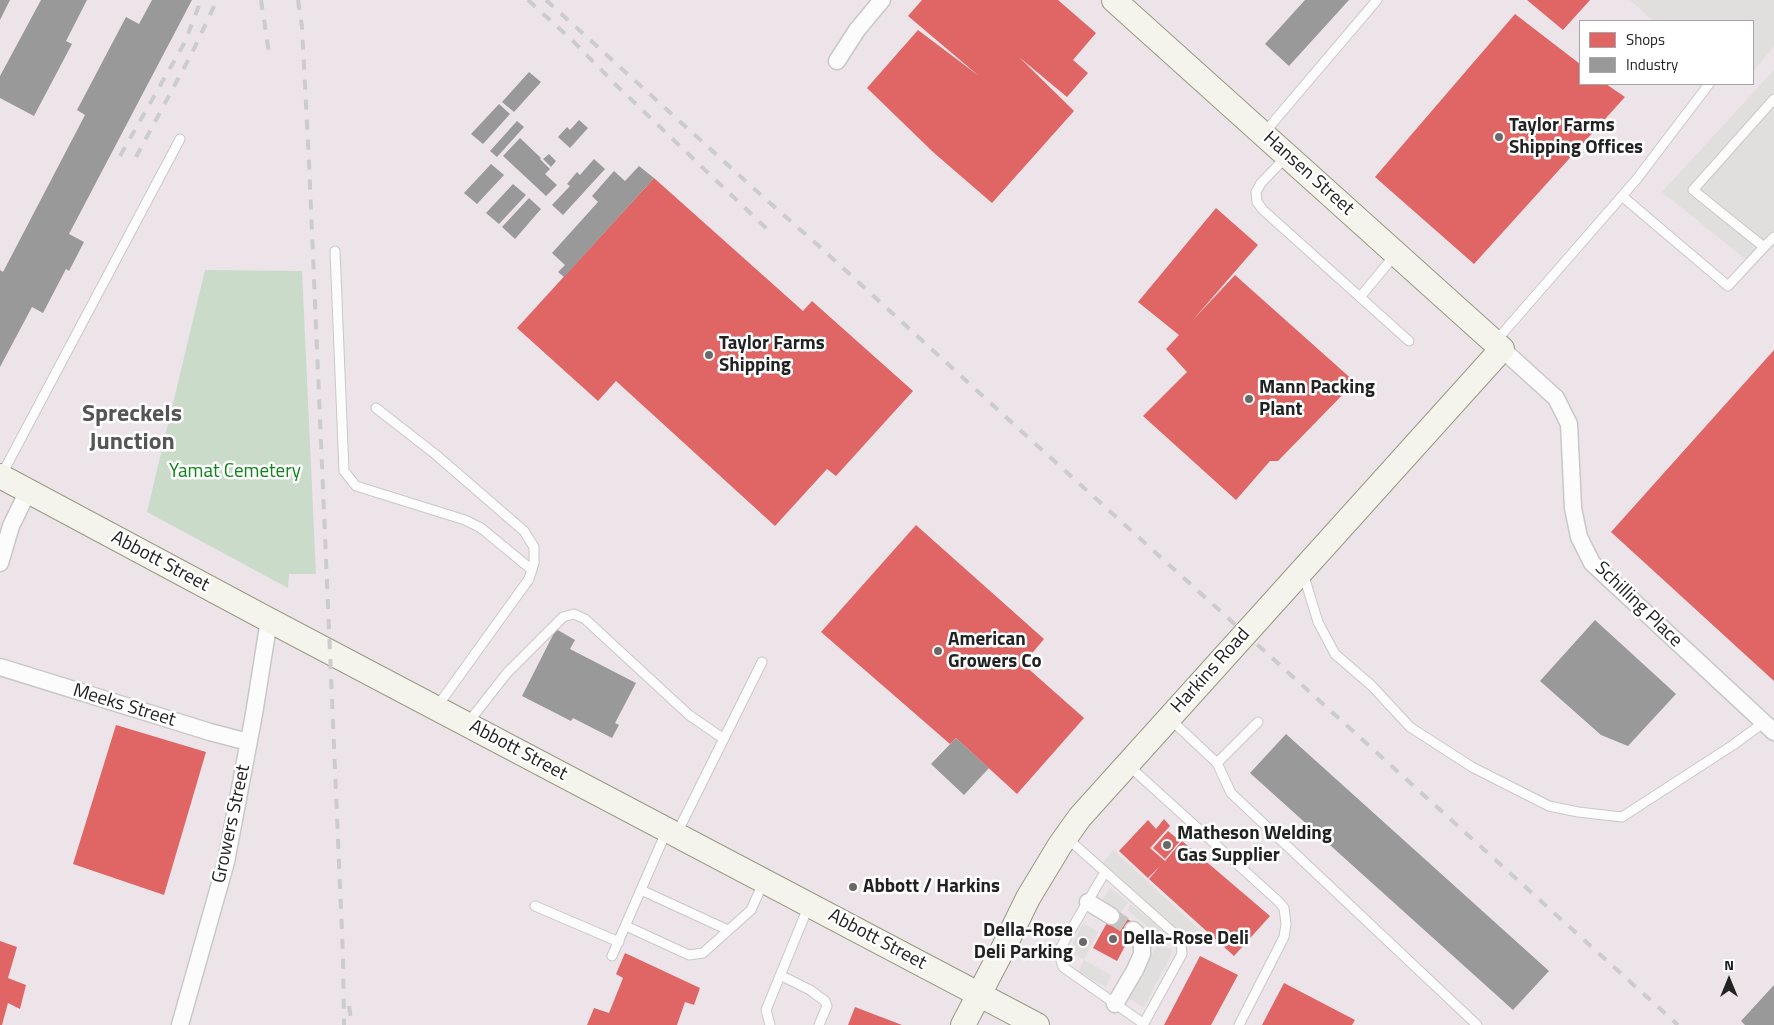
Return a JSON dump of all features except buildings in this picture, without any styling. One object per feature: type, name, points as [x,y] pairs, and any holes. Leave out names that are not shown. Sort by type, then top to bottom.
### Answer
[{"type":"street","points":[[837,61],[858,30],[882,0]]},
{"type":"street","name":"Hansen Street","points":[[1114,0],[1499,345]]},
{"type":"street","name":"Harkins Road","points":[[964,1025],[1028,898],[1080,817],[1302,571],[1499,345]]},
{"type":"street","name":"Schilling Place","points":[[1499,345],[1556,398],[1568,424],[1573,508],[1579,537],[1592,563],[1769,728]]},
{"type":"street","name":"Abbott Street","points":[[0,476],[268,620],[1037,1025]]},
{"type":"street","points":[[0,563],[11,526],[28,491]]},
{"type":"street","name":"Growers Street","points":[[180,1025],[226,862],[268,620]]},
{"type":"street","name":"Meeks Street","points":[[0,667],[248,742]]},
{"type":"street","points":[[1088,902],[1111,916]]},
{"type":"street","points":[[1115,1004],[1142,954],[1142,944],[1139,936],[1133,930]]},
{"type":"lane","points":[[1264,134],[1377,0]]},
{"type":"lane","points":[[1499,345],[1636,180],[1708,85]]},
{"type":"lane","points":[[1764,247],[1693,190],[1774,99]]},
{"type":"lane","points":[[0,476],[180,139]]},
{"type":"lane","points":[[1288,155],[1261,183],[1256,192],[1257,202],[1263,210],[1409,340]]},
{"type":"lane","points":[[1622,196],[1728,286],[1774,237]]},
{"type":"lane","points":[[335,251],[344,471],[356,486],[465,520],[481,528],[532,570]]},
{"type":"lane","points":[[1360,297],[1396,253]]},
{"type":"lane","points":[[376,408],[435,454],[524,531],[534,547],[534,563],[529,579],[436,708]]},
{"type":"lane","points":[[1302,571],[1318,622],[1335,654],[1372,686],[1410,727],[1472,767],[1549,806],[1578,812],[1622,817],[1732,745],[1769,728]]},
{"type":"lane","points":[[467,724],[521,659],[563,616],[574,614],[584,618],[689,715],[724,739]]},
{"type":"lane","points":[[612,956],[641,890],[724,739],[762,662]]},
{"type":"lane","points":[[1169,718],[1217,763],[1230,793],[1477,1025]]},
{"type":"lane","points":[[1217,763],[1258,722]]},
{"type":"lane","points":[[1127,764],[1284,908],[1286,924],[1284,938],[1239,1025]]},
{"type":"lane","points":[[1066,837],[1176,935],[1181,944],[1182,954],[1143,1024],[1063,966],[1060,957],[1061,948],[1105,872]]},
{"type":"lane","points":[[626,926],[689,955],[703,953],[751,910],[764,881]]},
{"type":"lane","points":[[641,890],[728,930]]},
{"type":"lane","points":[[770,1025],[766,1010],[809,904]]},
{"type":"lane","points":[[535,906],[619,942]]},
{"type":"lane","points":[[780,975],[810,990],[825,1001],[827,1006],[819,1025]]},
{"type":"shaded area","points":[[0,0],[1774,0],[1774,1025],[0,1025]]},
{"type":"shaded area","points":[[1630,0],[1774,0],[1774,46],[1754,71],[1754,20],[1652,20]]},
{"type":"shaded area","points":[[1774,70],[1774,246],[1754,266],[1662,192]]},
{"type":"shaded area","points":[[1113,850],[1202,932],[1191,947],[1101,865]]},
{"type":"shaded area","points":[[1110,888],[1128,902],[1121,913],[1103,899]]},
{"type":"shaded area","points":[[1131,904],[1166,933],[1162,938],[1127,910]]},
{"type":"shaded area","name":"Della-Rose Deli Parking","points":[[1083,923],[1098,932],[1084,960],[1069,951]]},
{"type":"shaded area","points":[[1159,941],[1173,951],[1144,1007],[1129,999]]},
{"type":"shaded area","points":[[1084,960],[1111,975],[1106,987],[1078,972]]},
{"type":"green space","name":"Yamat Cemetery","points":[[205,270],[302,271],[316,574],[289,574],[288,588],[147,512]]},
{"type":"tunnel","points":[[1111,916],[1133,930]]},
{"type":"railway","points":[[120,156],[185,42],[201,0]]},
{"type":"railway","points":[[136,157],[192,53],[217,0]]},
{"type":"railway","points":[[261,0],[269,53]]},
{"type":"railway","points":[[298,0],[302,27],[309,162],[343,956],[344,1025]]},
{"type":"railway","points":[[528,0],[572,40],[617,86],[767,229]]},
{"type":"railway","points":[[546,0],[1678,1025]]},
{"type":"railway","points":[[349,1006],[352,1025]]},
{"type":"place","name":"Taylor Farms Shipping Offices","points":[[1499,137]]},
{"type":"place","name":"Taylor Farms Shipping","points":[[709,355]]},
{"type":"place","name":"Mann Packing Plant","points":[[1249,399]]},
{"type":"place","name":"American Growers Co","points":[[938,651]]},
{"type":"place","name":"Matheson Welding Gas Supplier","points":[[1167,845]]},
{"type":"place","name":"Abbott / Harkins","points":[[853,887]]},
{"type":"place","name":"Della-Rose Deli","points":[[1113,939]]},
{"type":"place","name":"Della-Rose Deli Parking","points":[[1083,942]]},
{"type":"district","name":"Spreckels Junction","points":[[132,429]]}]
